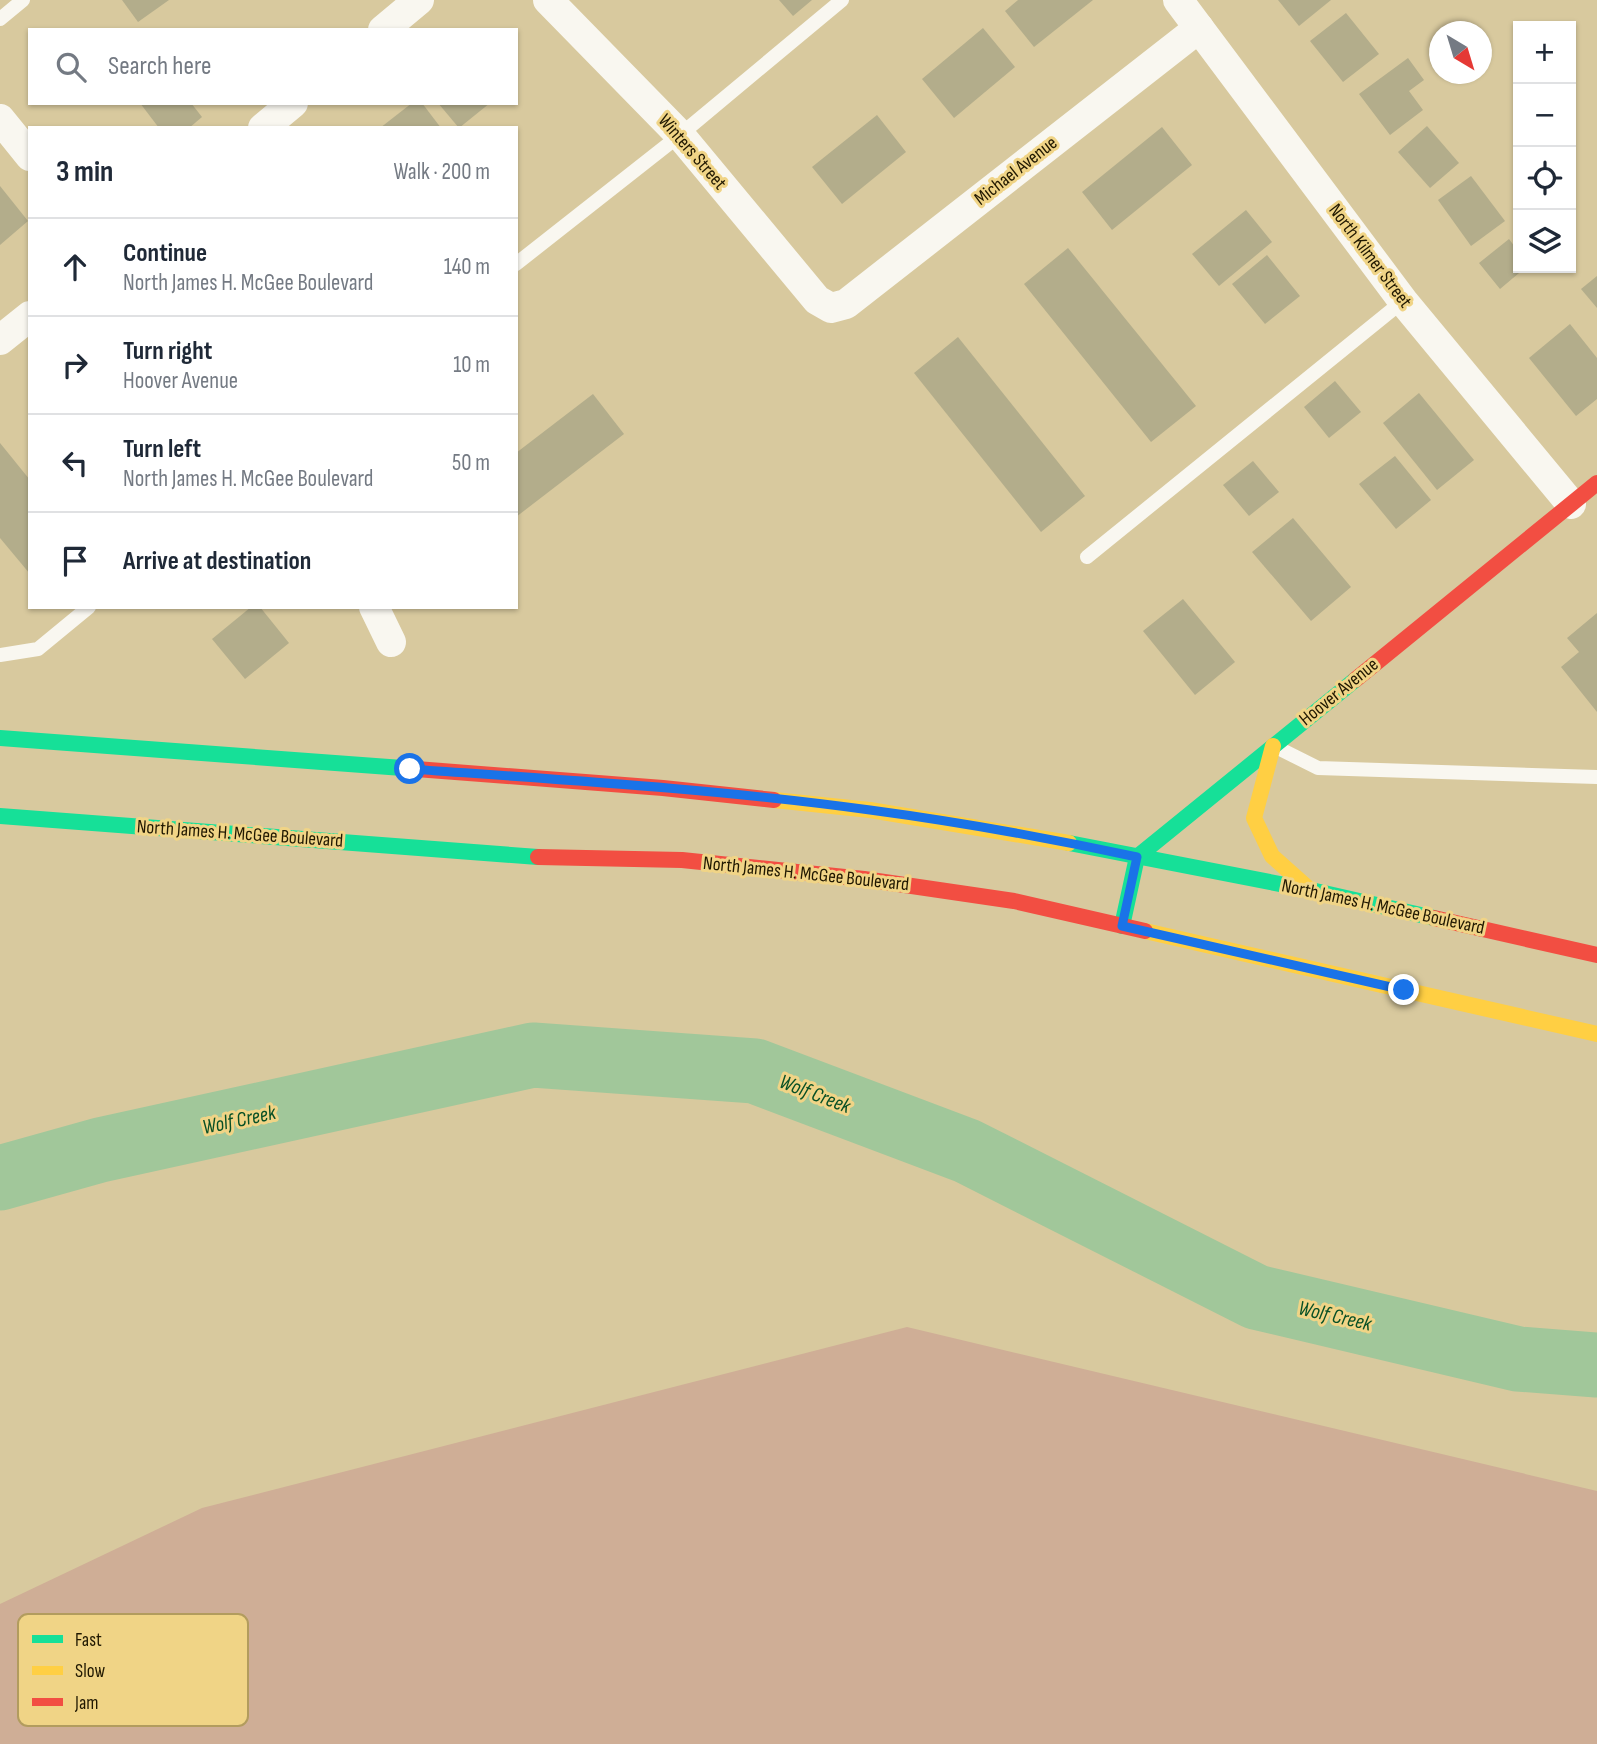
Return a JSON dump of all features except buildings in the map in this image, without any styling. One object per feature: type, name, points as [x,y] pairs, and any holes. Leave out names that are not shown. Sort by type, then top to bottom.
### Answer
[{"type":"main road","name":"Hoover Avenue","points":[[1137,857],[1597,483]]},
{"type":"main road","name":"North James H. McGee Boulevard","points":[[0,738],[676,789],[870,810],[1050,839],[1311,890],[1597,955]]},
{"type":"main road","points":[[1273,746],[1254,818],[1272,856],[1311,890]]},
{"type":"main road","name":"North James H. McGee Boulevard","points":[[0,816],[568,859],[682,860],[864,878],[1000,899],[1597,1034]]},
{"type":"main road","points":[[1122,926],[1137,857]]},
{"type":"street","points":[[385,28],[419,0]]},
{"type":"street","name":"Winters Street","points":[[548,0],[680,135],[817,300],[831,308]]},
{"type":"street","name":"North Kilmer Street","points":[[1178,0],[1403,301],[1571,504]]},
{"type":"street","name":"Michael Avenue","points":[[831,308],[846,304],[1199,28]]},
{"type":"street","points":[[265,126],[291,105]]},
{"type":"street","points":[[0,119],[28,154]]},
{"type":"street","points":[[0,340],[28,318]]},
{"type":"street","points":[[375,609],[391,642]]},
{"type":"lane","points":[[0,19],[23,0]]},
{"type":"lane","points":[[518,262],[680,135],[842,0]]},
{"type":"lane","points":[[1087,557],[1403,301]]},
{"type":"lane","points":[[0,655],[38,649],[87,609]]},
{"type":"lane","points":[[1273,746],[1318,768],[1597,777]]},
{"type":"shaded area","points":[[907,1327],[1597,1491],[1597,1744],[0,1744],[0,1604],[202,1508]]},
{"type":"waterway","name":"Wolf Creek","points":[[0,1178],[100,1150],[533,1055],[755,1071],[967,1151],[1256,1297],[1518,1359],[1597,1365]]},
{"type":"traffic: fast","points":[[1122,926],[1137,857],[1355,680]]},
{"type":"traffic: fast","points":[[0,738],[416,769]]},
{"type":"traffic: fast","points":[[0,816],[538,857]]},
{"type":"traffic: fast","points":[[1069,843],[1311,890],[1434,918]]},
{"type":"traffic: slow","points":[[1273,746],[1254,818],[1272,856],[1309,889]]},
{"type":"traffic: slow","points":[[774,800],[870,810],[1069,843]]},
{"type":"traffic: slow","points":[[1145,931],[1597,1034]]},
{"type":"traffic: jam","points":[[1355,680],[1597,483]]},
{"type":"traffic: jam","points":[[416,769],[663,788],[774,800]]},
{"type":"traffic: jam","points":[[538,857],[682,860],[864,879],[1014,901],[1145,931]]},
{"type":"traffic: jam","points":[[1434,918],[1597,955]]},
{"type":"route","points":[[410,769],[663,788],[870,810],[1050,839],[1137,857],[1122,926],[1404,990]]}]
